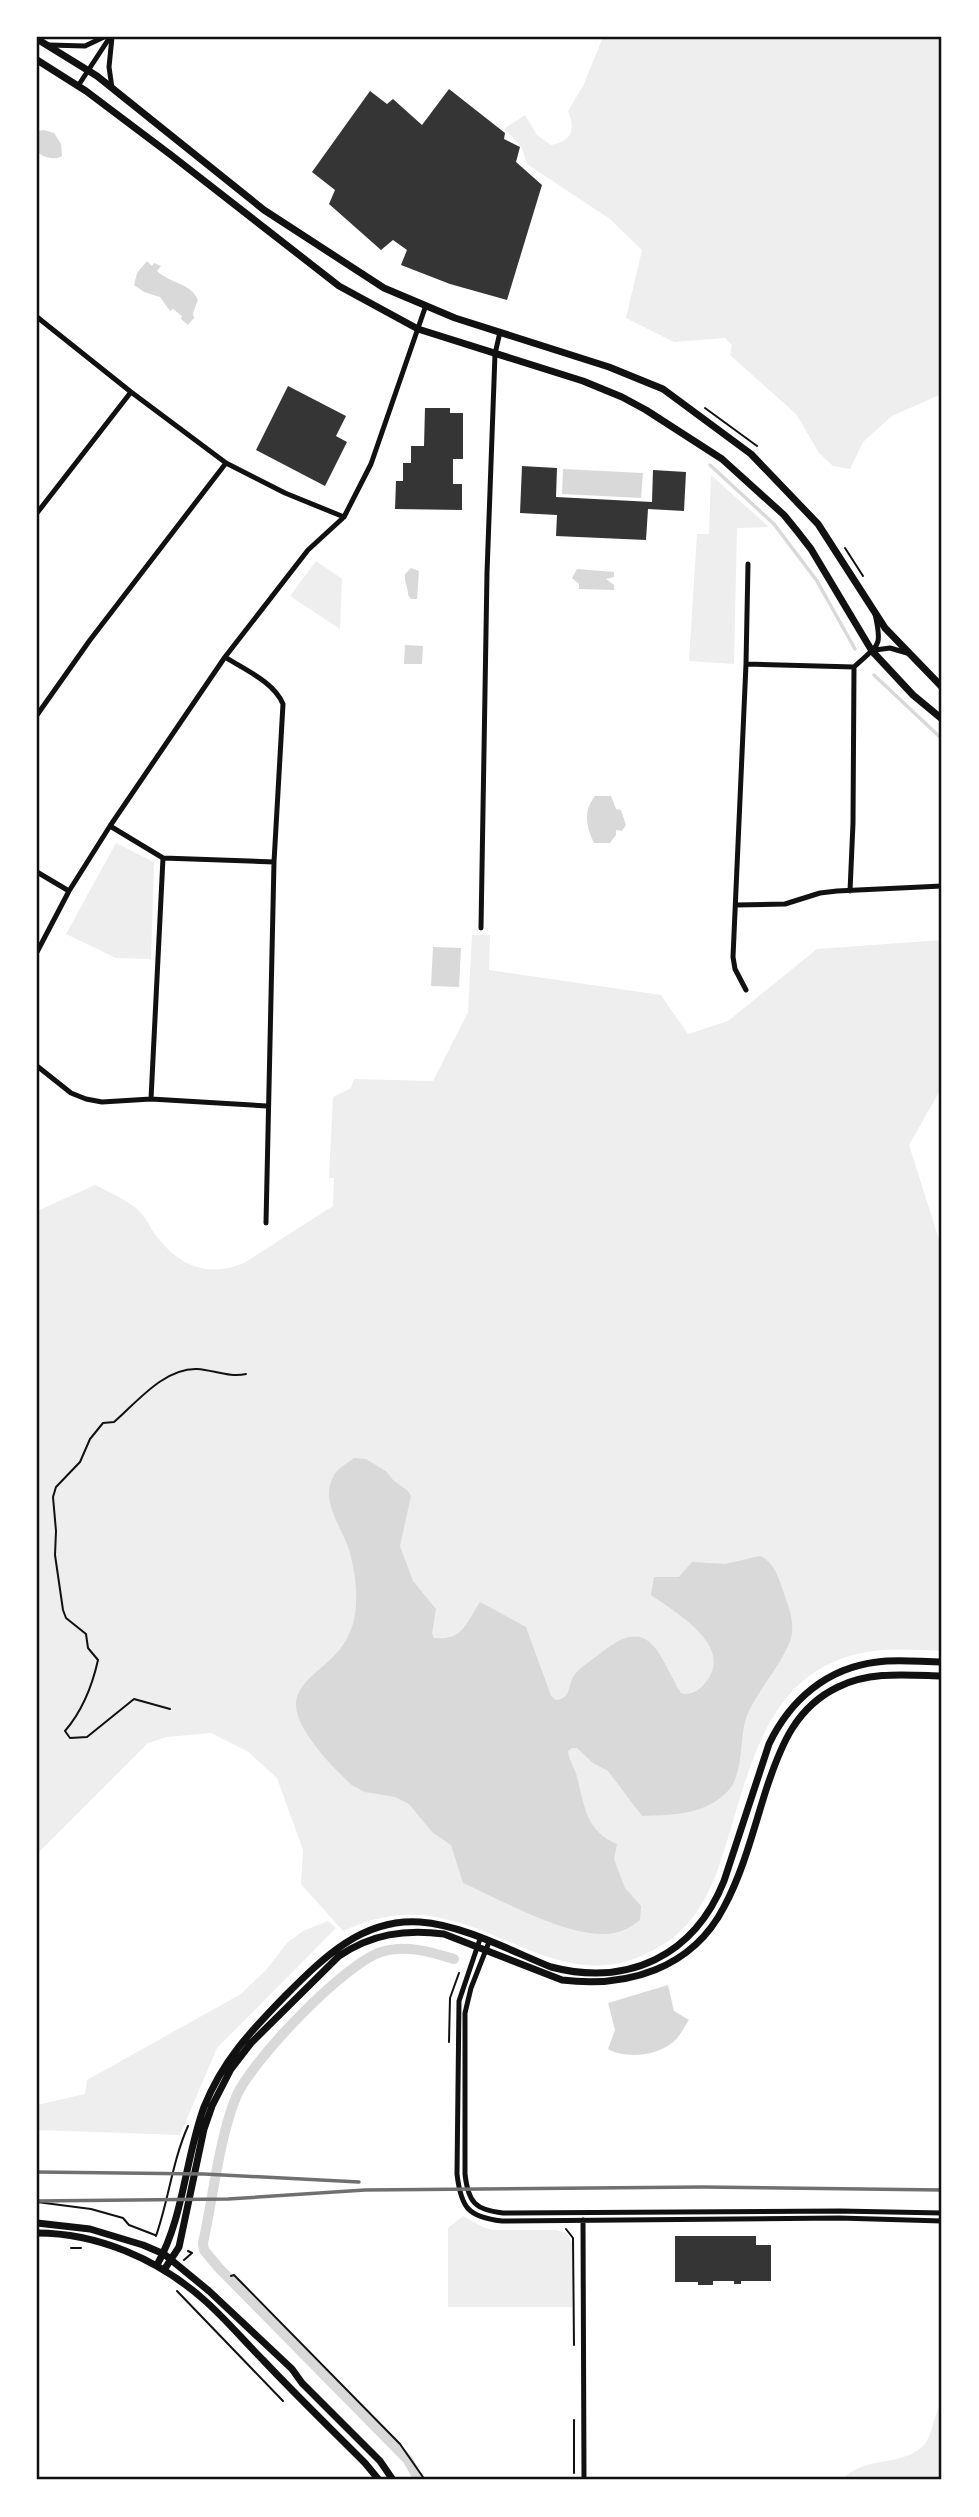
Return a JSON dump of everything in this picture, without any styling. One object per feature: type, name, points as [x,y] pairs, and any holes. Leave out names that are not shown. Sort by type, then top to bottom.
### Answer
[{"type":"street","points":[[49,46],[85,46],[108,37]]},
{"type":"street","points":[[78,86],[108,37]]},
{"type":"street","points":[[108,37],[112,88]]},
{"type":"street","points":[[37,39],[88,70],[264,210],[361,275],[425,307],[609,367],[663,389],[751,454],[818,524],[875,614],[907,653],[942,687]]},
{"type":"street","points":[[37,60],[78,86],[181,162],[282,244],[339,286],[418,330],[583,381],[622,397],[722,459],[784,515],[827,575],[872,651],[913,695],[942,719]]},
{"type":"street","points":[[37,952],[69,891],[110,826],[225,657],[308,550],[344,517],[371,464],[425,307]]},
{"type":"street","points":[[37,317],[226,463],[285,493],[344,517]]},
{"type":"street","points":[[481,928],[487,562],[495,355],[500,332]]},
{"type":"street","points":[[37,513],[131,392]]},
{"type":"street","points":[[37,715],[90,639],[226,463]]},
{"type":"street","points":[[746,990],[735,969],[733,957],[748,565]]},
{"type":"street","points":[[746,664],[854,667],[876,648],[880,638],[875,614]]},
{"type":"street","points":[[872,651],[890,648],[907,653]]},
{"type":"street","points":[[225,657],[271,687],[280,695],[284,704],[274,862],[266,1223]]},
{"type":"street","points":[[850,891],[854,667]]},
{"type":"street","points":[[110,826],[163,858],[274,862]]},
{"type":"street","points":[[151,1099],[163,858]]},
{"type":"street","points":[[37,872],[69,891]]},
{"type":"street","points":[[736,905],[785,904],[820,893],[942,886]]},
{"type":"street","points":[[37,1066],[71,1093],[102,1102],[151,1099],[267,1106]]},
{"type":"street","points":[[487,1947],[551,1967],[584,1974],[610,1973],[639,1967],[670,1951],[703,1921],[720,1892],[769,1744],[792,1706],[808,1690],[827,1678],[858,1665],[880,1661],[942,1662]]},
{"type":"street","points":[[161,2268],[174,2229],[197,2128],[222,2068],[243,2039],[310,1970],[346,1942],[365,1931],[388,1924],[420,1922],[443,1925],[550,1976],[582,1983],[633,1979],[668,1965],[698,1942],[725,1906],[781,1748],[807,1708],[830,1691],[857,1679],[885,1675],[942,1676]]},
{"type":"street","points":[[161,2268],[171,2260],[179,2247],[195,2165],[208,2118],[231,2069],[251,2043],[339,1956],[356,1945],[388,1933],[424,1931],[479,1943]]},
{"type":"street","points":[[479,1943],[462,1989],[458,2012],[457,2164],[460,2196],[473,2214],[487,2219],[583,2221],[839,2218],[942,2221]]},
{"type":"street","points":[[487,1947],[465,2013],[465,2174],[470,2198],[478,2207],[489,2211],[583,2213],[942,2213]]},
{"type":"street","points":[[583,2213],[584,2480]]},
{"type":"street","points":[[37,2223],[90,2229],[144,2245],[164,2254],[209,2291],[292,2369],[302,2383],[380,2461],[393,2480]]},
{"type":"street","points":[[37,2233],[62,2234],[125,2250],[161,2268],[203,2298],[379,2480]]},
{"type":"path","points":[[170,1709],[134,1699],[87,1737],[70,1738],[65,1731],[92,1688],[98,1660],[88,1648],[86,1634],[66,1618],[63,1610],[55,1555],[53,1497],[56,1487],[79,1462],[90,1439],[103,1423],[114,1422],[164,1379],[194,1369],[234,1376],[246,1374]]},
{"type":"path","points":[[37,2202],[91,2209],[123,2218],[129,2225],[156,2235],[166,2206],[169,2179],[188,2126]]},
{"type":"path","points":[[565,2228],[573,2238],[574,2345]]},
{"type":"path","points":[[71,2248],[87,2248]]},
{"type":"path","points":[[231,2276],[234,2275],[400,2444],[425,2480]]},
{"type":"path","points":[[174,2288],[283,2400]]},
{"type":"path","points":[[573,2420],[574,2473]]},
{"type":"shaded area","points":[[603,37],[942,37],[942,396],[892,416],[863,442],[850,469],[833,466],[819,453],[796,414],[730,355],[732,345],[725,338],[674,342],[626,318],[642,250],[610,219],[527,164],[522,148],[504,129],[525,115],[537,135],[551,145],[564,141],[572,129],[568,111],[583,86]]},
{"type":"shaded area","points":[[37,131],[54,133],[61,144],[62,156],[49,158],[37,152]]},
{"type":"shaded area","points":[[147,261],[152,266],[154,263],[161,266],[157,271],[195,294],[198,300],[194,318],[188,325],[173,309],[170,311],[160,297],[144,292],[134,285],[137,273]]},
{"type":"shaded area","points":[[563,469],[643,473],[641,498],[562,494]]},
{"type":"shaded area","points":[[711,475],[769,527],[737,528],[734,664],[689,661],[697,534],[709,534]]},
{"type":"shaded area","points":[[316,561],[342,579],[340,629],[290,596]]},
{"type":"shaded area","points":[[411,568],[419,571],[417,599],[411,599],[408,595],[405,580],[405,574]]},
{"type":"shaded area","points":[[577,569],[614,572],[614,577],[606,579],[614,585],[614,590],[579,589],[579,584],[572,578]]},
{"type":"shaded area","points":[[405,645],[423,646],[422,664],[404,664]]},
{"type":"shaded area","points":[[595,796],[611,796],[616,809],[621,810],[626,825],[622,831],[616,830],[610,843],[594,843],[589,831],[587,813]]},
{"type":"shaded area","points":[[116,843],[154,862],[151,959],[116,958],[66,934]]},
{"type":"shaded area","points":[[472,935],[490,935],[489,970],[661,995],[688,1034],[728,1021],[817,949],[942,940],[942,1087],[909,1145],[942,1249],[942,1651],[873,1651],[837,1661],[808,1677],[785,1699],[768,1726],[754,1756],[714,1879],[695,1914],[678,1934],[667,1942],[635,1959],[606,1965],[577,1964],[550,1958],[466,1925],[424,1915],[388,1916],[343,1931],[301,1884],[303,1850],[277,1778],[247,1751],[211,1733],[167,1737],[148,1743],[37,1854],[37,1211],[95,1185],[137,1209],[166,1247],[185,1262],[207,1269],[244,1263],[333,1206],[334,1178],[329,1178],[333,1097],[351,1088],[354,1079],[433,1081],[468,1012]]},
{"type":"shaded area","points":[[433,947],[461,948],[459,987],[431,986]]},
{"type":"shaded area","points":[[354,1458],[366,1459],[387,1472],[411,1496],[400,1546],[413,1581],[436,1609],[432,1634],[434,1638],[451,1637],[458,1633],[480,1602],[526,1627],[551,1696],[556,1700],[566,1695],[573,1677],[583,1667],[619,1641],[632,1637],[643,1638],[652,1644],[681,1693],[688,1694],[697,1690],[705,1683],[713,1669],[713,1656],[699,1632],[651,1595],[654,1577],[679,1577],[692,1562],[725,1564],[760,1556],[774,1568],[792,1621],[790,1642],[750,1708],[744,1727],[737,1775],[728,1791],[719,1799],[688,1812],[642,1816],[608,1771],[593,1763],[577,1748],[568,1751],[588,1817],[598,1832],[617,1844],[614,1859],[625,1888],[641,1906],[640,1920],[632,1926],[610,1934],[571,1929],[533,1916],[463,1883],[451,1845],[432,1832],[409,1804],[395,1797],[365,1792],[353,1786],[327,1759],[302,1726],[296,1705],[300,1690],[339,1650],[355,1617],[355,1576],[349,1550],[333,1514],[329,1495],[334,1475]]},
{"type":"shaded area","points":[[328,1921],[336,1928],[217,2048],[180,2135],[37,2130],[37,2105],[85,2094],[87,2080],[241,1994],[266,1970],[287,1943],[303,1931]]},
{"type":"shaded area","points":[[668,1985],[674,2011],[689,2020],[675,2041],[657,2051],[640,2055],[623,2054],[608,2049],[615,2030],[608,2003]]},
{"type":"shaded area","points":[[463,2216],[492,2230],[557,2230],[567,2234],[572,2243],[572,2307],[448,2307],[448,2228]]},
{"type":"shaded area","points":[[942,2402],[942,2480],[842,2480],[860,2468],[903,2457],[922,2447]]},
{"type":"building","points":[[449,89],[505,133],[504,139],[520,147],[516,162],[542,185],[507,300],[450,284],[401,265],[407,250],[393,240],[381,250],[329,204],[335,190],[312,172],[370,91],[387,104],[393,99],[422,125]]},
{"type":"building","points":[[288,386],[346,416],[336,436],[347,442],[325,486],[256,450]]},
{"type":"building","points":[[425,408],[450,408],[450,413],[463,413],[463,459],[453,459],[453,484],[462,484],[462,510],[395,509],[396,481],[403,481],[403,463],[411,463],[411,446],[424,446]]},
{"type":"building","points":[[522,466],[557,468],[556,497],[652,502],[653,470],[686,472],[684,511],[648,509],[646,540],[556,536],[557,515],[520,513]]},
{"type":"building","points":[[675,2236],[756,2236],[756,2245],[771,2245],[771,2281],[741,2281],[741,2284],[734,2284],[734,2281],[713,2281],[713,2285],[675,2282]]},
{"type":"waterway","points":[[710,465],[774,524],[817,581],[855,649]]},
{"type":"waterway","points":[[874,675],[942,739]]},
{"type":"waterway","points":[[419,2480],[408,2460],[218,2267],[204,2250],[203,2243],[230,2113],[245,2081],[279,2038],[300,2015],[345,1975],[381,1952],[409,1949],[454,1959]]},
{"type":"railway","points":[[37,2172],[204,2174],[359,2182]]},
{"type":"railway","points":[[37,2201],[228,2199],[365,2190],[703,2187],[942,2190]]}]
